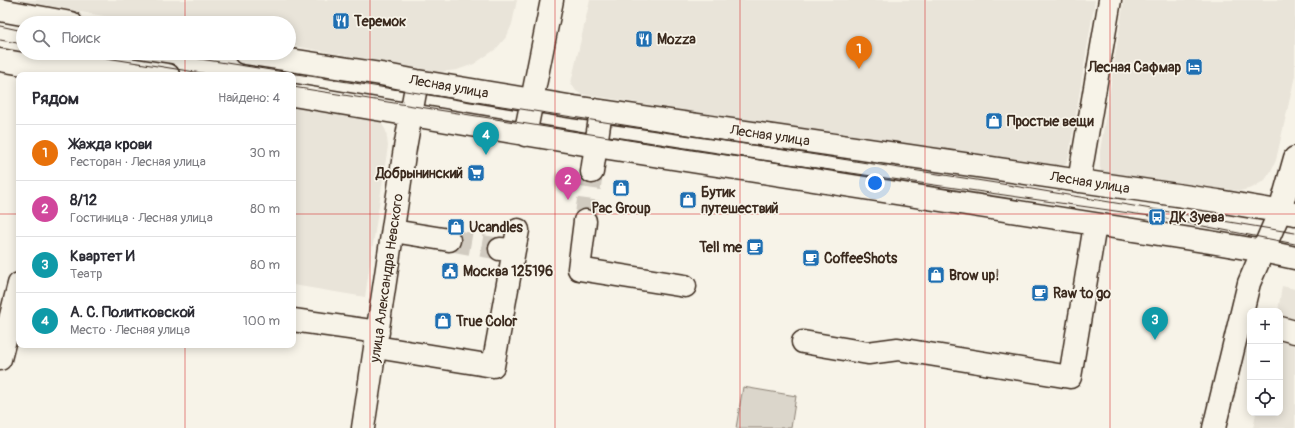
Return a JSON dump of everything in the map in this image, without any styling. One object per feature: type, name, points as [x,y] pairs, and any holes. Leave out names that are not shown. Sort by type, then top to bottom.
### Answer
[{"type":"street","points":[[525,135],[552,0]]},
{"type":"street","points":[[1079,180],[1110,0]]},
{"type":"street","points":[[0,10],[33,16]]},
{"type":"street","points":[[0,60],[23,64],[68,64],[123,68],[149,72]]},
{"type":"street","name":"Лесная улица","points":[[290,60],[601,111],[1079,180],[1287,213]]},
{"type":"street","name":"улица Александра Невского","points":[[363,428],[417,81]]},
{"type":"street","points":[[296,96],[525,135],[1263,251],[1295,258]]},
{"type":"street","points":[[592,172],[601,111]]},
{"type":"street","points":[[1214,428],[1245,320],[1249,283],[1263,251],[1287,213],[1295,158]]},
{"type":"street","points":[[585,221],[579,269],[685,286]]},
{"type":"street","points":[[803,342],[868,353],[898,349],[1070,377],[1094,225]]},
{"type":"street","points":[[393,231],[449,240]]},
{"type":"street","points":[[296,321],[492,366],[511,243]]},
{"type":"street","points":[[0,359],[16,296]]},
{"type":"street","points":[[1283,329],[1295,332]]},
{"type":"shaded area","points":[[17,0],[517,0],[512,24],[507,36],[496,49],[474,64],[457,70],[439,72],[296,46],[296,16],[103,16]]},
{"type":"shaded area","points":[[590,0],[1095,0],[1069,156],[1065,165],[1057,169],[581,94],[576,91],[571,83]]},
{"type":"shaded area","name":"Лесная Сафмар","points":[[1124,0],[1295,0],[1295,76],[1276,160],[1265,180],[1252,188],[1240,191],[1110,178],[1101,172],[1100,151]]},
{"type":"shaded area","points":[[296,103],[379,119],[386,131],[388,146],[365,297],[296,286]]},
{"type":"shaded area","points":[[1282,286],[1295,289],[1295,428],[1253,428],[1255,416],[1283,416],[1283,308],[1278,308]]},
{"type":"shaded area","points":[[743,387],[796,396],[791,428],[736,428]]},
{"type":"tunnel","points":[[585,221],[592,172]]},
{"type":"tunnel","points":[[449,240],[500,249]]},
{"type":"tram line","points":[[0,26],[16,29]]},
{"type":"tram line","points":[[0,40],[16,43]]},
{"type":"tram line","points":[[119,60],[195,72]]},
{"type":"tram line","points":[[207,60],[284,72]]},
{"type":"tram line","points":[[296,74],[1002,184],[1295,233]]},
{"type":"tram line","points":[[296,87],[698,151],[1157,217],[1295,244]]},
{"type":"place","name":"Теремок","points":[[341,21]]},
{"type":"place","name":"Mozza","points":[[644,39]]},
{"type":"place","name":"Лесная Сафмар","points":[[1194,67]]},
{"type":"place","name":"Жажда крови","points":[[859,69]]},
{"type":"place","name":"Простые вещи","points":[[994,121]]},
{"type":"place","name":"А. С. Политковской","points":[[486,155]]},
{"type":"place","name":"Добрынинский","points":[[476,173]]},
{"type":"place","name":"Pac Group","points":[[621,188]]},
{"type":"place","name":"8/12","points":[[568,200]]},
{"type":"place","name":"Бутик путешествий","points":[[688,200]]},
{"type":"place","name":"ДК Зуева","points":[[1157,217]]},
{"type":"place","name":"Ucandles","points":[[456,227]]},
{"type":"place","name":"Tell me","points":[[755,247]]},
{"type":"place","name":"CoffeeShots","points":[[811,258]]},
{"type":"place","name":"Москва 125196","points":[[450,271]]},
{"type":"place","name":"Brow up!","points":[[936,275]]},
{"type":"place","name":"Raw to go","points":[[1040,293]]},
{"type":"place","name":"True Color","points":[[443,321]]},
{"type":"place","name":"Квартет И","points":[[1155,340]]}]
